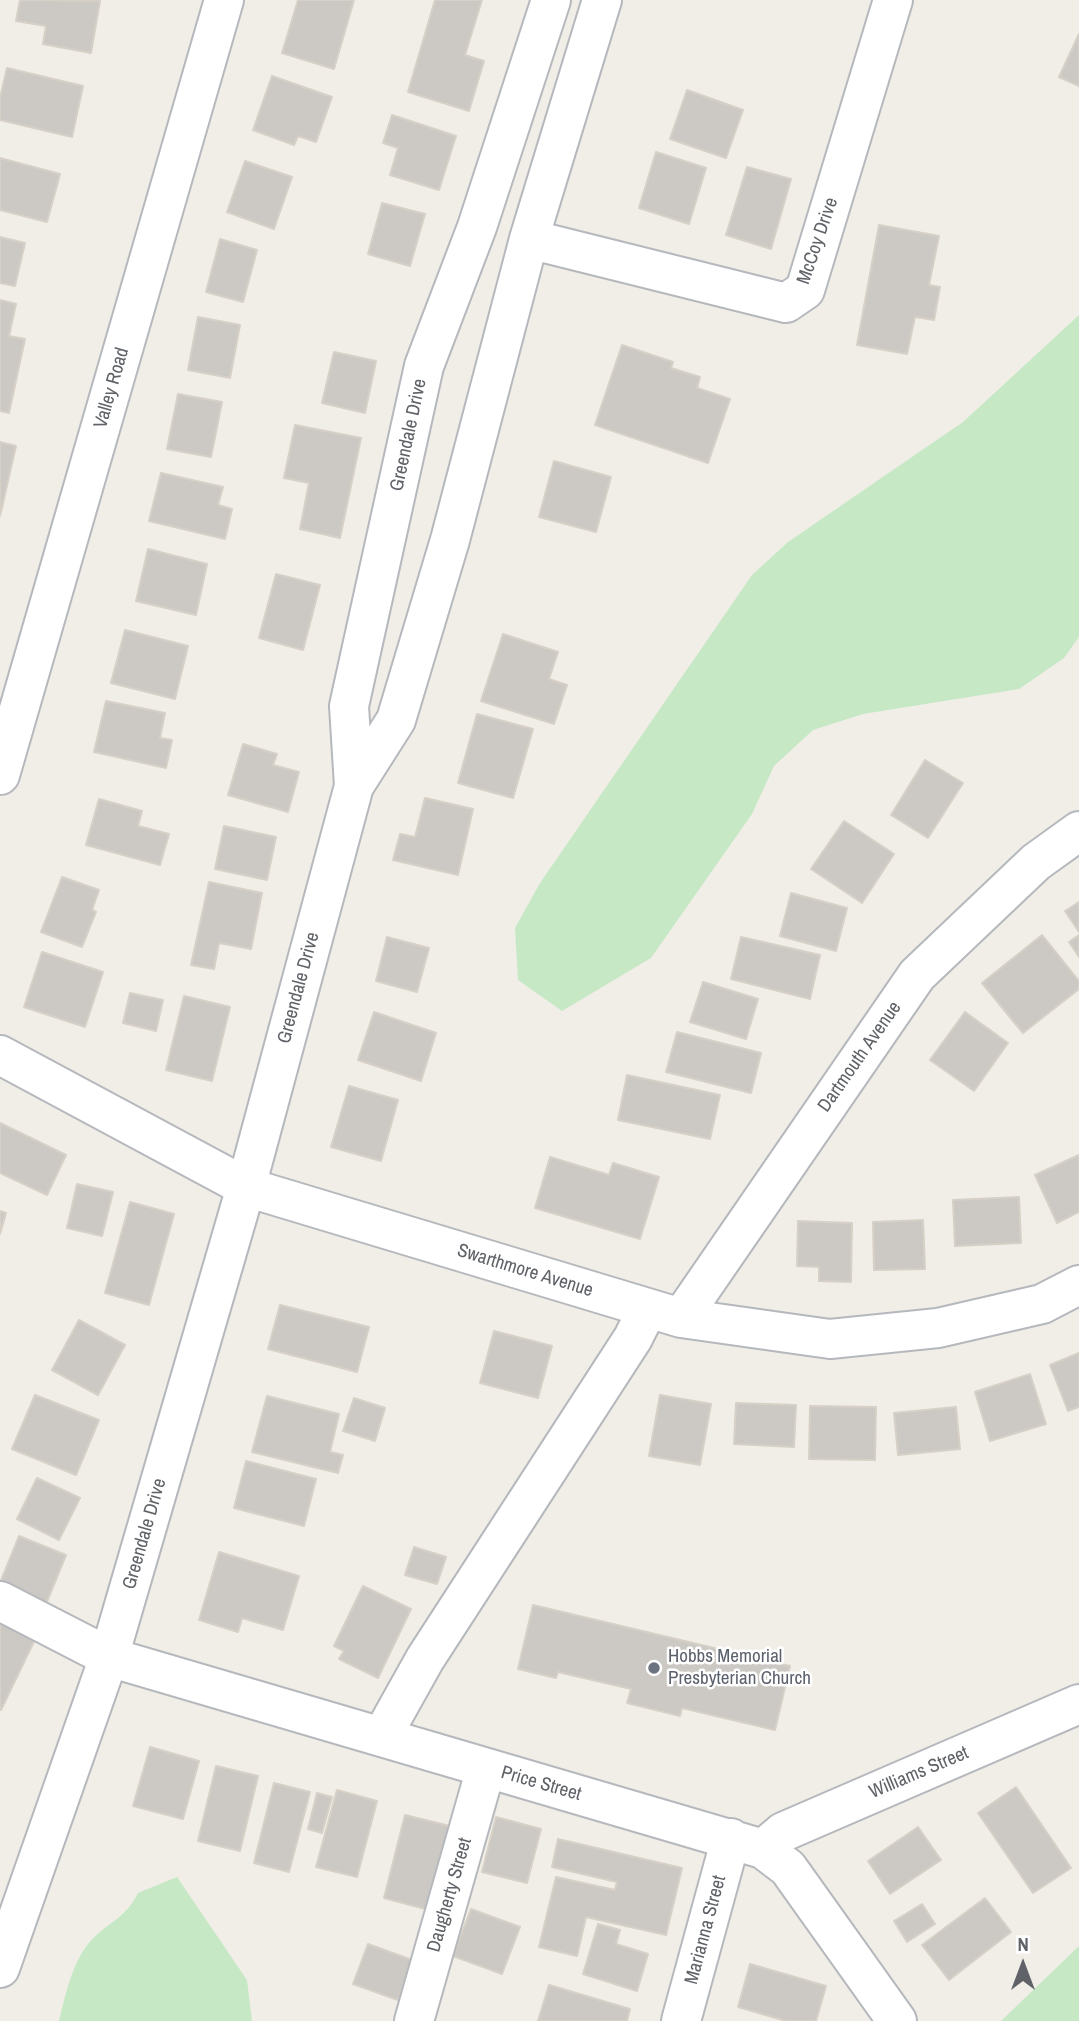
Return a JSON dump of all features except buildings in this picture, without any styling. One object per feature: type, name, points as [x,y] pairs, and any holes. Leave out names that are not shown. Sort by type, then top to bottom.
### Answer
[{"type":"street","name":"Valley Road","points":[[0,775],[223,0]]},
{"type":"street","name":"Greendale Drive","points":[[0,1968],[109,1657],[246,1187],[354,786],[349,706],[424,366],[477,227],[551,0]]},
{"type":"street","points":[[354,786],[396,720],[450,540],[529,239],[602,0]]},
{"type":"street","name":"McCoy Drive","points":[[529,239],[786,303],[805,290],[893,0]]},
{"type":"street","name":"Dartmouth Avenue","points":[[382,1736],[425,1659],[632,1338],[664,1313],[917,975],[1036,862],[1079,831]]},
{"type":"street","name":"Swarthmore Avenue","points":[[0,1055],[246,1187],[664,1313],[830,1339],[938,1328],[1042,1304],[1079,1285]]},
{"type":"street","name":"Price Street","points":[[0,1601],[109,1657],[747,1844],[788,1868],[897,2021]]},
{"type":"street","name":"Williams Street","points":[[747,1844],[783,1832],[1079,1704]]},
{"type":"street","name":"Daugherty Street","points":[[414,2021],[486,1768]]},
{"type":"street","name":"Marianna Street","points":[[681,2021],[747,1844]]},
{"type":"green space","points":[[1079,315],[1079,637],[1064,658],[1019,689],[863,714],[813,730],[774,766],[752,814],[651,958],[562,1011],[518,980],[515,928],[540,883],[752,575],[788,542],[963,422]]},
{"type":"green space","points":[[177,1877],[247,1980],[252,2021],[59,2021],[73,1971],[88,1944],[127,1909],[138,1893]]},
{"type":"green space","points":[[1079,1946],[1079,2021],[1001,2021]]},
{"type":"place","name":"Hobbs Memorial Presbyterian Church","points":[[654,1668]]}]
